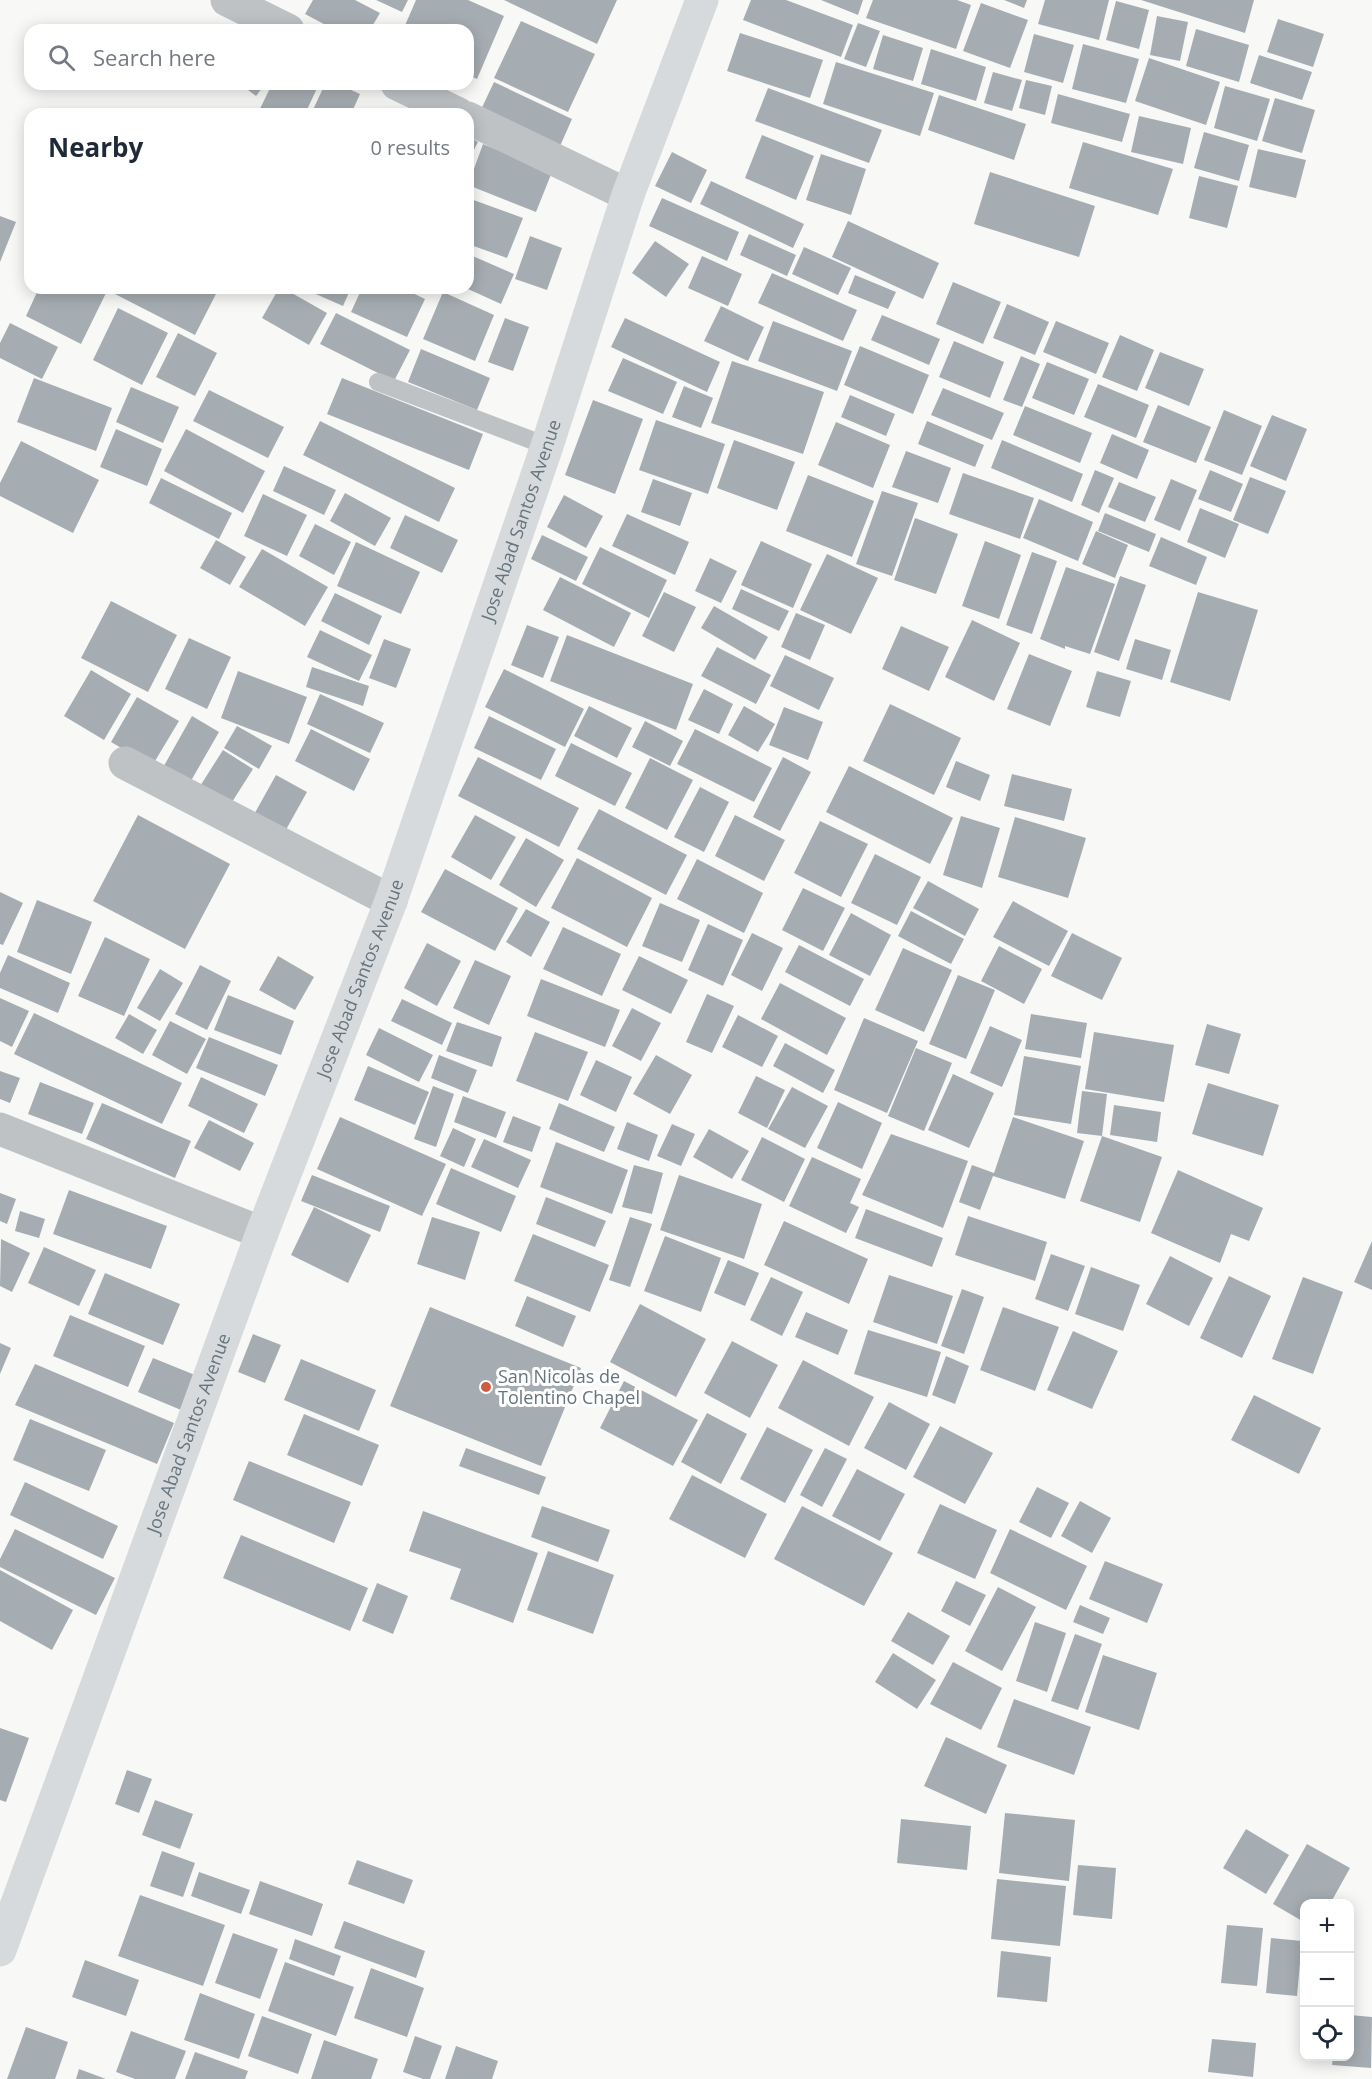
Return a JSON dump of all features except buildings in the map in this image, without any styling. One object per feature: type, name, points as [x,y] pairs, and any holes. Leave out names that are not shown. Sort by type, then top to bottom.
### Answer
[{"type":"highway","name":"Jose Abad Santos Avenue","points":[[0,1950],[262,1233],[392,901],[547,446],[628,195],[702,0]]},
{"type":"street","points":[[227,0],[276,24]]},
{"type":"street","points":[[410,90],[447,108]]},
{"type":"street","points":[[474,121],[628,195]]},
{"type":"street","points":[[125,763],[392,901]]},
{"type":"street","points":[[0,1129],[262,1233]]},
{"type":"lane","points":[[378,382],[547,446]]},
{"type":"place","name":"San Nicolas de Tolentino Chapel","points":[[486,1387]]}]
